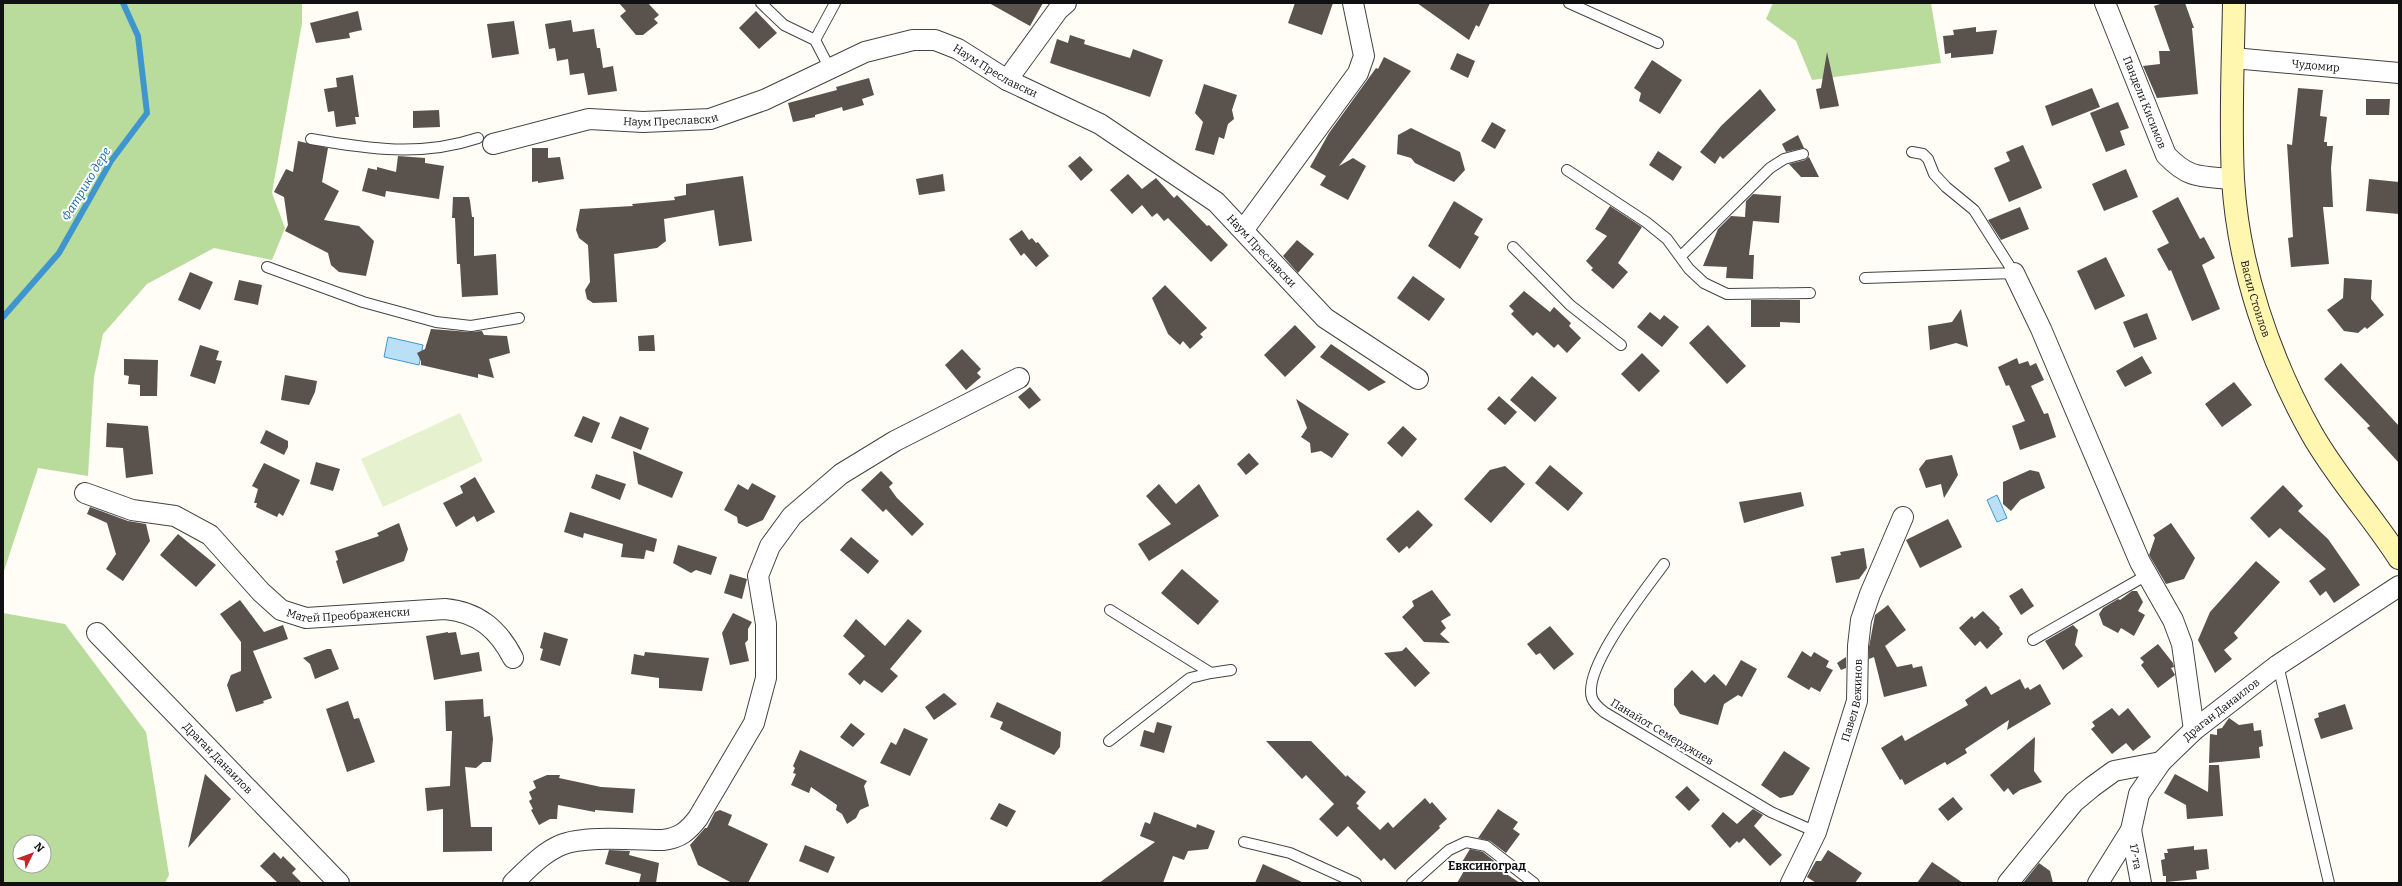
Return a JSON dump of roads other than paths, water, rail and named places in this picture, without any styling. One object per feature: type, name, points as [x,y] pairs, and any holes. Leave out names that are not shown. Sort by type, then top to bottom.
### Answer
[{"type":"street","points":[[1007,80],[1058,10],[1066,3]]},
{"type":"street","points":[[1244,229],[1358,73],[1364,56],[1354,3]]},
{"type":"street","name":"Пандели Кисимов","points":[[2105,3],[2166,155],[2180,170],[2197,176],[2233,179]]},
{"type":"street","name":"Васил Стоилов","points":[[2234,3],[2233,179],[2248,272],[2267,333],[2283,374],[2313,435],[2398,553]]},
{"type":"street","name":"Наум Преславски","points":[[486,141],[589,119],[643,122],[710,119],[764,100],[865,52],[913,40],[935,40],[958,49],[1007,80],[1100,124],[1216,202],[1244,229],[1280,272],[1325,318],[1418,379]]},
{"type":"street","name":"Чудомир","points":[[2233,58],[2399,72]]},
{"type":"street","points":[[2014,273],[2041,329],[2065,389],[2147,575],[2173,620],[2182,644],[2194,730]]},
{"type":"street","points":[[513,883],[541,856],[562,844],[583,840],[663,840],[676,838],[688,831],[698,818],[754,723],[766,678],[766,624],[758,576],[770,546],[788,522],[840,474],[895,441],[1019,378]]},
{"type":"street","name":"Матей Преображенски","points":[[85,493],[132,510],[175,516],[210,535],[261,592],[281,610],[306,618],[445,609],[462,611],[483,621],[503,639],[513,658]]},
{"type":"street","name":"Павел Вежинов","points":[[1791,883],[1816,832],[1857,701],[1858,646],[1861,620],[1870,594],[1903,517]]},
{"type":"street","name":"Драган Данаилов","points":[[2098,883],[2132,830],[2139,794],[2161,762],[2194,730],[2278,665],[2399,586]]},
{"type":"street","name":"Драган Данаилов","points":[[97,633],[339,883]]},
{"type":"street","points":[[2008,883],[2074,802],[2092,787],[2114,771],[2161,762]]},
{"type":"street","name":"17-та","points":[[2132,830],[2141,883]]},
{"type":"lane","points":[[761,3],[784,25],[814,40],[830,69]]},
{"type":"lane","points":[[814,40],[835,3]]},
{"type":"lane","points":[[1569,3],[1658,43]]},
{"type":"lane","points":[[311,139],[376,150],[457,145],[486,141]]},
{"type":"lane","points":[[1912,152],[1923,154],[1928,159],[1934,174],[1946,187],[1974,210],[2014,273]]},
{"type":"lane","points":[[1681,256],[1770,168],[1784,159],[1803,154]]},
{"type":"lane","points":[[1567,170],[1646,222],[1667,239],[1681,256],[1689,269],[1704,284],[1726,294],[1810,293]]},
{"type":"lane","points":[[1513,247],[1570,305],[1621,345]]},
{"type":"lane","points":[[267,267],[363,302],[436,322],[471,326],[519,318]]},
{"type":"lane","points":[[1865,278],[2014,273]]},
{"type":"lane","name":"Панайот Семерджиев","points":[[1664,564],[1608,642],[1592,684],[1592,698],[1604,712],[1764,808],[1816,832]]},
{"type":"lane","points":[[2033,640],[2147,575]]},
{"type":"lane","points":[[1110,610],[1211,673]]},
{"type":"lane","points":[[2278,665],[2329,883]]},
{"type":"lane","points":[[1109,741],[1190,678],[1231,670]]},
{"type":"lane","points":[[1244,842],[1290,853],[1356,883]]},
{"type":"lane","points":[[1412,883],[1449,850],[1466,842],[1486,846],[1534,883]]},
{"type":"water","points":[[388,337],[423,345],[419,365],[384,357]]},
{"type":"water","points":[[1997,495],[2007,518],[1997,522],[1987,500]]},
{"type":"waterway","name":"Фатрико дере","points":[[3,317],[59,253],[111,161],[147,113],[138,36],[123,3]]},
{"type":"district","name":"Евксиноград","points":[[1487,866]]}]
